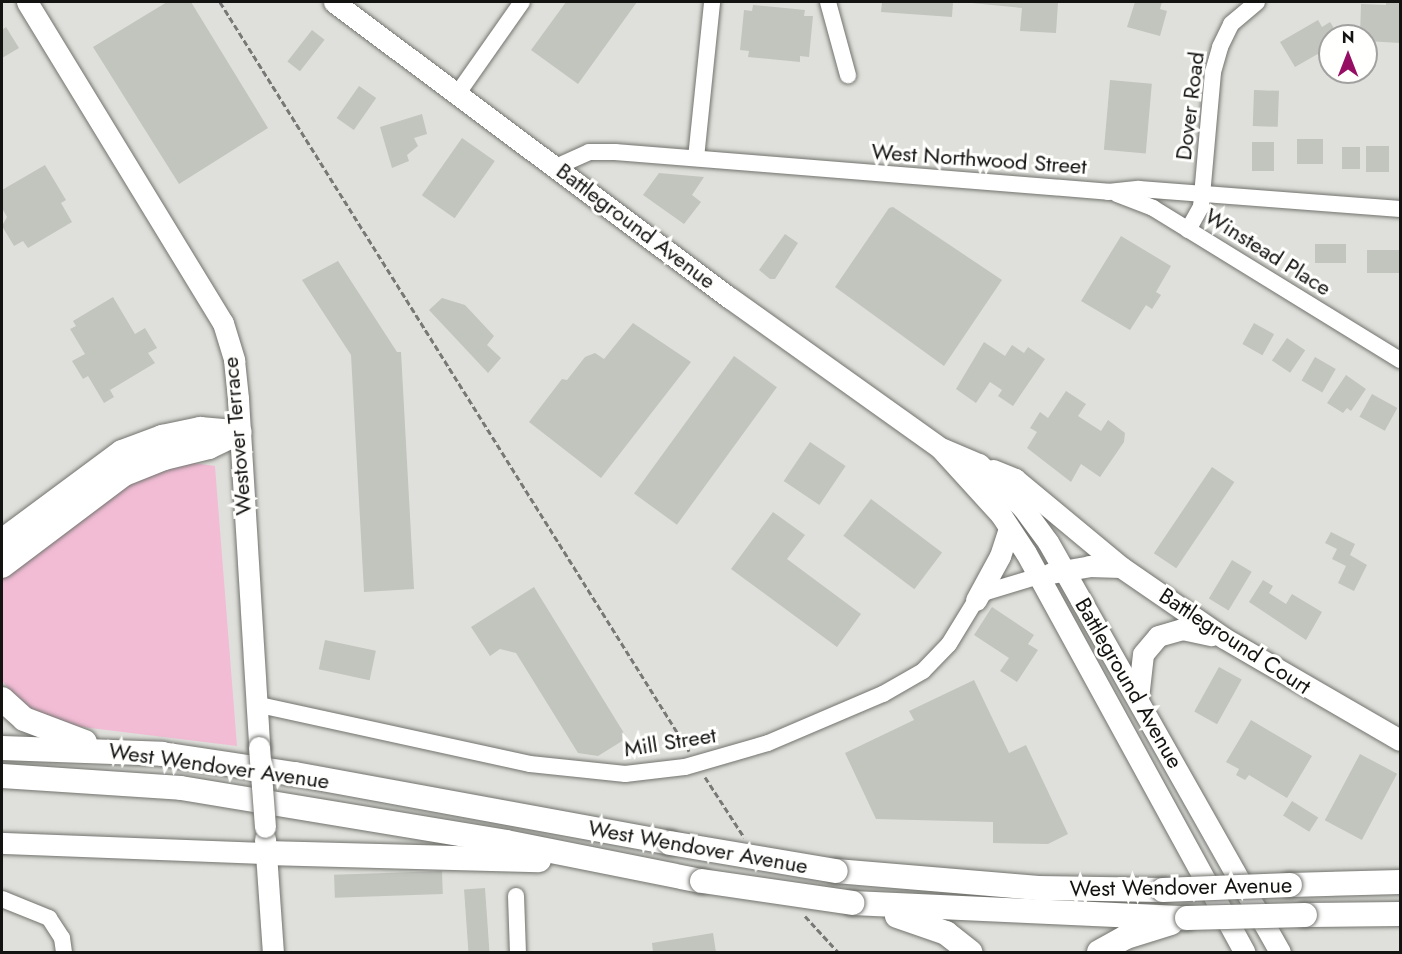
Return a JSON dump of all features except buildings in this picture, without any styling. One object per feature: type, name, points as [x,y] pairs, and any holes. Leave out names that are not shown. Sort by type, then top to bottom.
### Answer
[{"type":"highway","points":[[2,541],[122,452],[162,436],[200,429],[240,432]]},
{"type":"highway","points":[[2,566],[124,474],[164,458],[209,447],[240,432]]},
{"type":"highway","points":[[2,699],[24,719],[51,732],[113,749]]},
{"type":"highway","name":"West Wendover Avenue","points":[[2,748],[113,749],[296,774],[836,871],[1017,887],[1163,890],[1401,882]]},
{"type":"highway","name":"West Wendover Avenue","points":[[2,776],[181,788],[506,842],[592,861],[702,881],[852,903],[1187,918],[1401,914]]},
{"type":"highway","points":[[266,854],[592,861]]},
{"type":"highway","points":[[852,903],[929,925],[962,943],[970,952]]},
{"type":"highway","points":[[1099,952],[1126,937],[1187,918]]},
{"type":"main road","name":"Westover Terrace","points":[[27,2],[223,323],[234,360],[273,952]]},
{"type":"main road","name":"Battleground Avenue","points":[[334,2],[558,166],[712,285],[940,448],[979,464],[1023,508],[1064,571],[1138,698],[1280,952]]},
{"type":"main road","name":"Battleground Avenue","points":[[940,448],[1009,528],[1039,576],[1244,952]]},
{"type":"main road","name":"Battleground Court","points":[[979,464],[1015,479],[1106,550],[1121,567],[1224,638],[1401,740]]},
{"type":"main road","points":[[976,600],[1000,556],[1009,528]]},
{"type":"main road","points":[[1039,576],[1064,571],[1121,567]]},
{"type":"main road","points":[[1138,698],[1143,654],[1158,636],[1182,629],[1224,638]]},
{"type":"main road","points":[[2,843],[266,854]]},
{"type":"main road","points":[[2,856],[40,845]]},
{"type":"street","points":[[458,93],[522,2]]},
{"type":"street","points":[[696,158],[712,2]]},
{"type":"street","points":[[828,2],[849,75]]},
{"type":"street","name":"Dover Road","points":[[1188,230],[1201,207],[1213,72],[1220,47],[1231,24],[1257,2]]},
{"type":"street","name":"West Northwood Street","points":[[558,166],[589,152],[696,158],[1108,192],[1139,189],[1401,209]]},
{"type":"street","name":"Winstead Place","points":[[1108,192],[1153,208],[1401,360]]},
{"type":"street","name":"Mill Street","points":[[255,704],[530,764],[626,774],[697,764],[759,746],[821,721],[923,671],[949,644],[976,600],[1001,585],[1039,576]]},
{"type":"street","points":[[516,896],[518,952]]},
{"type":"street","points":[[2,899],[49,918],[62,938],[64,952]]},
{"type":"path","points":[[220,2],[747,841]]},
{"type":"path","points":[[798,907],[838,952]]},
{"type":"shaded area","points":[[194,463],[215,466],[237,746],[74,726],[25,706],[2,681],[2,578],[15,563],[140,477]]}]
